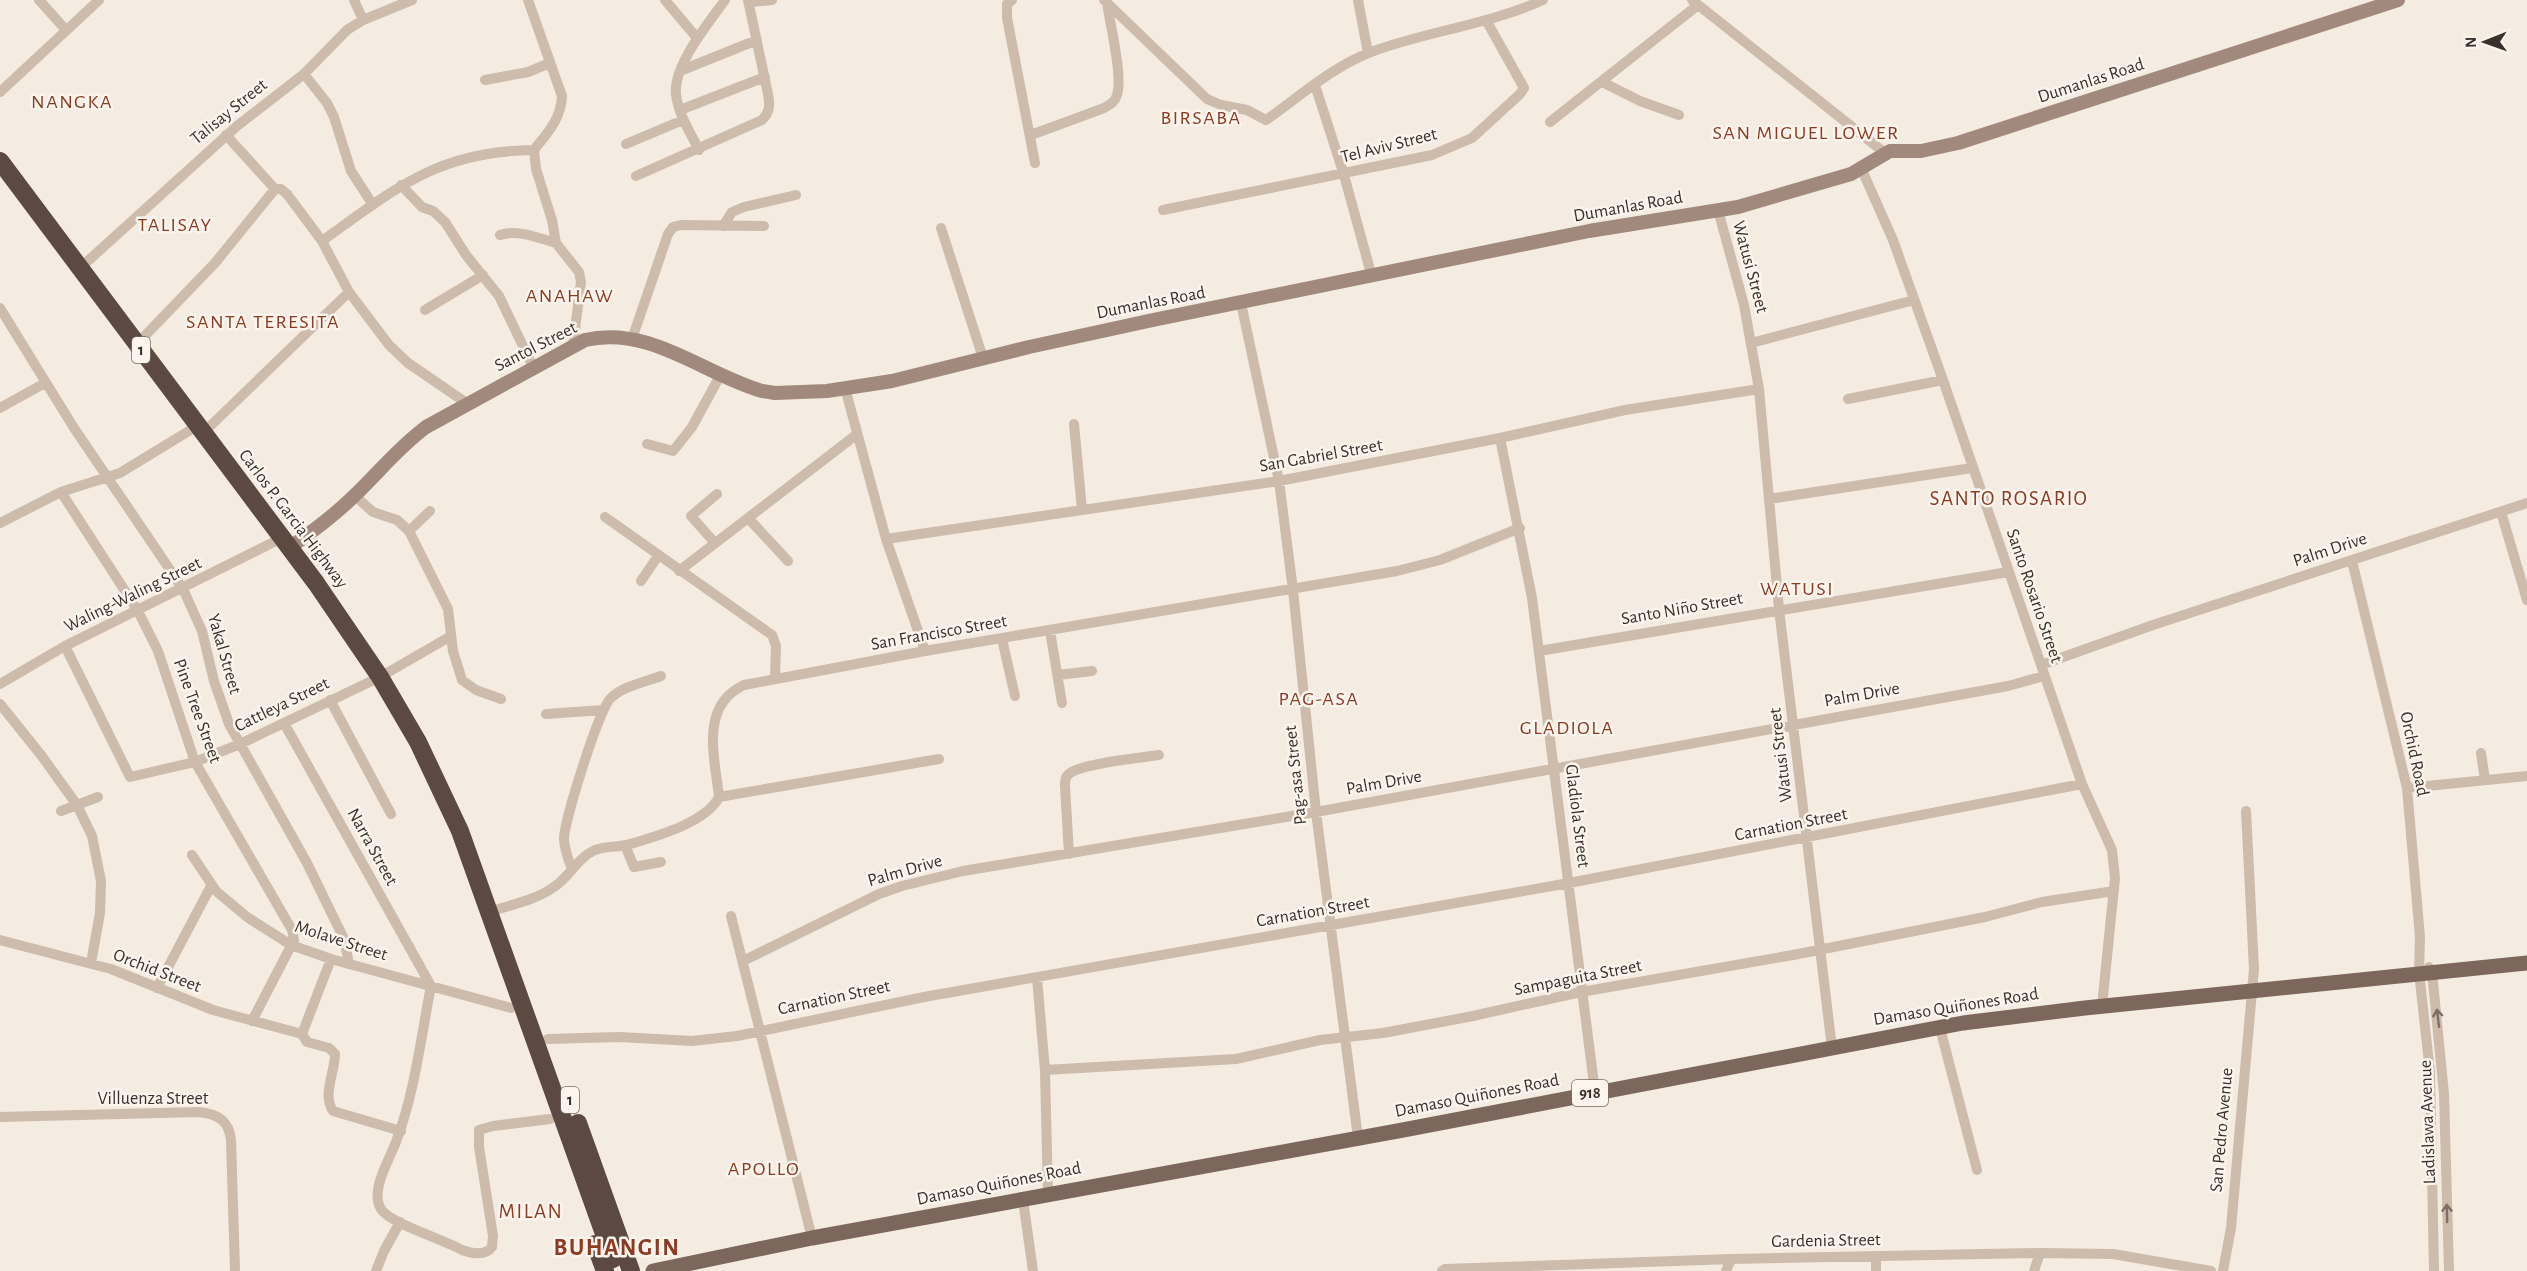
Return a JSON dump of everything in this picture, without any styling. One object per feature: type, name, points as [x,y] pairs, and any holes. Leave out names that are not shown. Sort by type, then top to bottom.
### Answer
[{"type":"highway","name":"Carlos P. Garcia Highway","points":[[0,161],[285,543],[380,676],[418,742],[460,831],[609,1265]]},
{"type":"highway","name":"Carlos P. Garcia Highway","points":[[497,934],[502,983],[550,1119],[609,1265]]},
{"type":"highway","name":"Carlos P. Garcia Highway","points":[[497,934],[524,974],[631,1271]]},
{"type":"main road","name":"Dumanlas Road","points":[[845,388],[892,381],[1153,320],[1589,231],[1768,200],[1862,170],[1885,153],[1921,151],[1958,143],[2398,0]]},
{"type":"main road","name":"Santol Street","points":[[285,543],[313,532],[355,496],[405,443],[426,427],[573,345],[598,337],[632,339],[668,351],[750,388],[768,392],[845,388]]},
{"type":"main road","name":"Damaso Quiñones Road","points":[[653,1271],[812,1238],[1940,1028],[2424,967],[2527,963]]},
{"type":"street","points":[[39,0],[66,30]]},
{"type":"street","points":[[0,92],[99,0]]},
{"type":"street","points":[[354,0],[363,20]]},
{"type":"street","name":"Talisay Street","points":[[80,269],[226,135],[304,74],[347,30],[363,20],[412,0]]},
{"type":"street","points":[[528,0],[562,96],[562,109],[558,120],[534,150],[536,169],[552,220],[556,243],[579,273],[581,282],[573,345]]},
{"type":"street","points":[[665,0],[698,38]]},
{"type":"street","points":[[699,150],[681,115],[676,87],[680,71],[698,38],[725,0]]},
{"type":"street","points":[[636,177],[699,150],[766,116],[770,104],[749,1],[772,0]]},
{"type":"street","points":[[1012,0],[1008,4],[1007,18],[1035,163]]},
{"type":"street","points":[[1358,0],[1368,53]]},
{"type":"street","points":[[1105,1],[1198,92],[1215,103],[1247,110],[1266,120],[1345,65],[1368,53],[1486,20],[1543,0]]},
{"type":"street","points":[[1031,135],[1104,108],[1113,103],[1117,96],[1119,77],[1105,1]]},
{"type":"street","points":[[1551,122],[1695,3],[1885,153]]},
{"type":"street","name":"Tel Aviv Street","points":[[1163,210],[1344,175],[1432,155],[1472,138],[1520,94],[1524,87],[1486,20]]},
{"type":"street","points":[[680,71],[758,40]]},
{"type":"street","points":[[485,80],[528,72],[550,63]]},
{"type":"street","points":[[304,74],[327,103],[334,117],[351,171],[373,205]]},
{"type":"street","points":[[626,144],[681,115],[765,77]]},
{"type":"street","points":[[1602,82],[1640,101],[1679,115]]},
{"type":"street","points":[[1315,86],[1344,175],[1372,277]]},
{"type":"street","points":[[226,135],[275,189],[281,189],[287,194],[322,241],[349,292],[377,331],[399,355],[424,375],[468,404]]},
{"type":"street","points":[[322,241],[401,184],[448,163],[472,155],[507,150],[534,150]]},
{"type":"street","name":"Santo Rosario Street","points":[[1862,170],[1888,229],[1943,380],[2082,784],[2112,850],[2115,868],[2114,891],[2102,1006]]},
{"type":"street","points":[[401,184],[422,207],[433,211],[445,222],[466,255],[500,296],[533,367]]},
{"type":"street","points":[[137,344],[215,263],[275,189]]},
{"type":"street","points":[[723,226],[732,212],[795,195]]},
{"type":"street","name":"Watusi Street","points":[[1718,210],[1744,305],[1759,389],[1779,609],[1832,1048]]},
{"type":"street","points":[[632,339],[669,231],[673,227],[681,225],[764,226]]},
{"type":"street","points":[[941,228],[983,358]]},
{"type":"street","points":[[500,236],[509,232],[519,233],[556,243]]},
{"type":"street","points":[[425,310],[483,275]]},
{"type":"street","points":[[0,523],[61,492],[108,479],[200,430],[349,292]]},
{"type":"street","points":[[1751,342],[1914,300]]},
{"type":"street","name":"Pag-asa Street","points":[[1241,303],[1279,481],[1293,590],[1316,812],[1358,1138]]},
{"type":"street","name":"Yakal Street","points":[[0,308],[45,383],[183,589],[196,614],[221,703],[240,744],[312,873],[344,939],[349,964]]},
{"type":"street","points":[[647,444],[673,451],[692,427],[721,374]]},
{"type":"street","points":[[1848,399],[1943,380]]},
{"type":"street","points":[[0,408],[45,383]]},
{"type":"street","points":[[845,388],[886,539],[925,651]]},
{"type":"street","name":"San Gabriel Street","points":[[886,539],[1279,481],[1500,438],[1625,410],[1759,389]]},
{"type":"street","points":[[1074,424],[1082,510]]},
{"type":"street","points":[[679,571],[856,435]]},
{"type":"street","name":"Gladiola Street","points":[[1500,438],[1520,528],[1539,651],[1595,1092]]},
{"type":"street","points":[[1769,499],[1972,468]]},
{"type":"street","name":"Pine Tree Street","points":[[61,492],[138,611],[158,651],[195,762],[290,923],[294,935],[291,945]]},
{"type":"street","points":[[715,543],[692,516],[717,494]]},
{"type":"street","points":[[355,496],[373,512],[397,520],[409,531],[448,609],[452,625],[451,636],[462,680],[476,690],[501,699]]},
{"type":"street","name":"Palm Drive","points":[[743,961],[860,902],[902,885],[963,871],[1316,812],[1794,723],[2008,686],[2153,625],[2527,503]]},
{"type":"street","points":[[409,531],[430,511]]},
{"type":"street","points":[[2501,512],[2527,600]]},
{"type":"street","points":[[605,517],[772,635],[776,646],[775,678]]},
{"type":"street","points":[[748,518],[788,561]]},
{"type":"street","name":"San Francisco Street","points":[[719,797],[712,733],[718,708],[735,689],[775,678],[925,651],[1420,567],[1520,528]]},
{"type":"street","name":"Waling-Waling Street","points":[[0,684],[65,646],[285,543]]},
{"type":"street","points":[[641,581],[658,556]]},
{"type":"street","name":"Orchid Road","points":[[2352,561],[2407,788],[2424,967]]},
{"type":"street","name":"Santo Niño Street","points":[[1539,651],[2008,572]]},
{"type":"street","points":[[1050,631],[1062,703]]},
{"type":"street","name":"Cattleya Street","points":[[65,646],[130,777],[195,762],[240,744],[380,676],[451,636]]},
{"type":"street","points":[[1002,639],[1015,696]]},
{"type":"street","points":[[1058,675],[1092,671]]},
{"type":"street","points":[[572,869],[566,851],[566,828],[603,710],[610,698],[621,691],[661,676]]},
{"type":"street","points":[[330,700],[391,814]]},
{"type":"street","points":[[0,704],[77,805],[92,836],[100,881],[100,913],[91,963]]},
{"type":"street","points":[[546,714],[603,710]]},
{"type":"street","name":"Narra Street","points":[[284,723],[431,986]]},
{"type":"street","points":[[2481,753],[2485,780]]},
{"type":"street","points":[[1069,854],[1065,778],[1070,773],[1089,767],[1160,755]]},
{"type":"street","points":[[489,912],[548,891],[596,850],[626,845],[695,820],[708,812],[719,797],[939,759]]},
{"type":"street","points":[[2407,788],[2527,776]]},
{"type":"street","name":"Carnation Street","points":[[548,1038],[692,1041],[761,1031],[885,1004],[1569,883],[2082,784]]},
{"type":"street","points":[[61,812],[98,797]]},
{"type":"street","name":"San Pedro Avenue","points":[[2223,1271],[2231,1228],[2252,990],[2254,930],[2247,811]]},
{"type":"street","points":[[626,845],[634,867],[661,862]]},
{"type":"street","name":"Molave Street","points":[[192,855],[211,886],[247,917],[291,945],[331,959],[511,1008]]},
{"type":"street","points":[[157,988],[211,886]]},
{"type":"street","name":"Sampaguita Street","points":[[1045,1070],[1218,1061],[1254,1055],[1320,1040],[1346,1038],[1473,1016],[1581,992],[1820,950],[1985,917],[2042,902],[2114,891]]},
{"type":"street","points":[[731,916],[812,1238]]},
{"type":"street","name":"Orchid Street","points":[[0,940],[91,963],[213,1010],[302,1034],[307,1042],[329,1048],[335,1054],[328,1095],[329,1105],[333,1111],[401,1131]]},
{"type":"street","points":[[252,1021],[291,945]]},
{"type":"street","points":[[302,1034],[331,959]]},
{"type":"street","name":"Ladislawa Avenue","points":[[2424,967],[2443,1072],[2449,1271]]},
{"type":"street","name":"Ladislawa Avenue","points":[[2424,967],[2434,1271]]},
{"type":"street","points":[[1036,978],[1045,1070],[1048,1194]]},
{"type":"street","points":[[431,986],[409,1101],[401,1131],[380,1182],[377,1200],[384,1213],[469,1253],[480,1254],[490,1250],[493,1245],[493,1236],[479,1147],[479,1130],[493,1126],[550,1119]]},
{"type":"street","points":[[1940,1028],[1977,1170]]},
{"type":"street","name":"Villuenza Street","points":[[0,1117],[199,1112],[211,1113],[220,1117],[227,1124],[231,1140],[235,1271]]},
{"type":"street","points":[[2432,1164],[2446,1163]]},
{"type":"street","points":[[1023,1200],[1033,1271]]},
{"type":"street","points":[[376,1271],[400,1222]]},
{"type":"street","points":[[2034,1271],[2040,1253]]},
{"type":"street","name":"Gardenia Street","points":[[1442,1271],[1445,1269],[1575,1268],[1731,1259],[2040,1253],[2113,1254],[2211,1271]]},
{"type":"street","points":[[1875,1257],[1876,1271]]},
{"type":"street","points":[[1726,1271],[1731,1259]]},
{"type":"district","name":"NANGKA","points":[[72,102]]},
{"type":"district","name":"BIRSABA","points":[[1201,118]]},
{"type":"district","name":"SAN MIGUEL LOWER","points":[[1806,133]]},
{"type":"district","name":"TALISAY","points":[[175,225]]},
{"type":"district","name":"ANAHAW","points":[[570,296]]},
{"type":"district","name":"SANTA TERESITA","points":[[263,322]]},
{"type":"district","name":"SANTO ROSARIO","points":[[2009,498]]},
{"type":"district","name":"WATUSI","points":[[1797,589]]},
{"type":"district","name":"PAG-ASA","points":[[1319,699]]},
{"type":"district","name":"GLADIOLA","points":[[1567,728]]},
{"type":"district","name":"APOLLO","points":[[764,1169]]},
{"type":"district","name":"MILAN","points":[[531,1211]]},
{"type":"district","name":"BUHANGIN","points":[[617,1248]]}]
